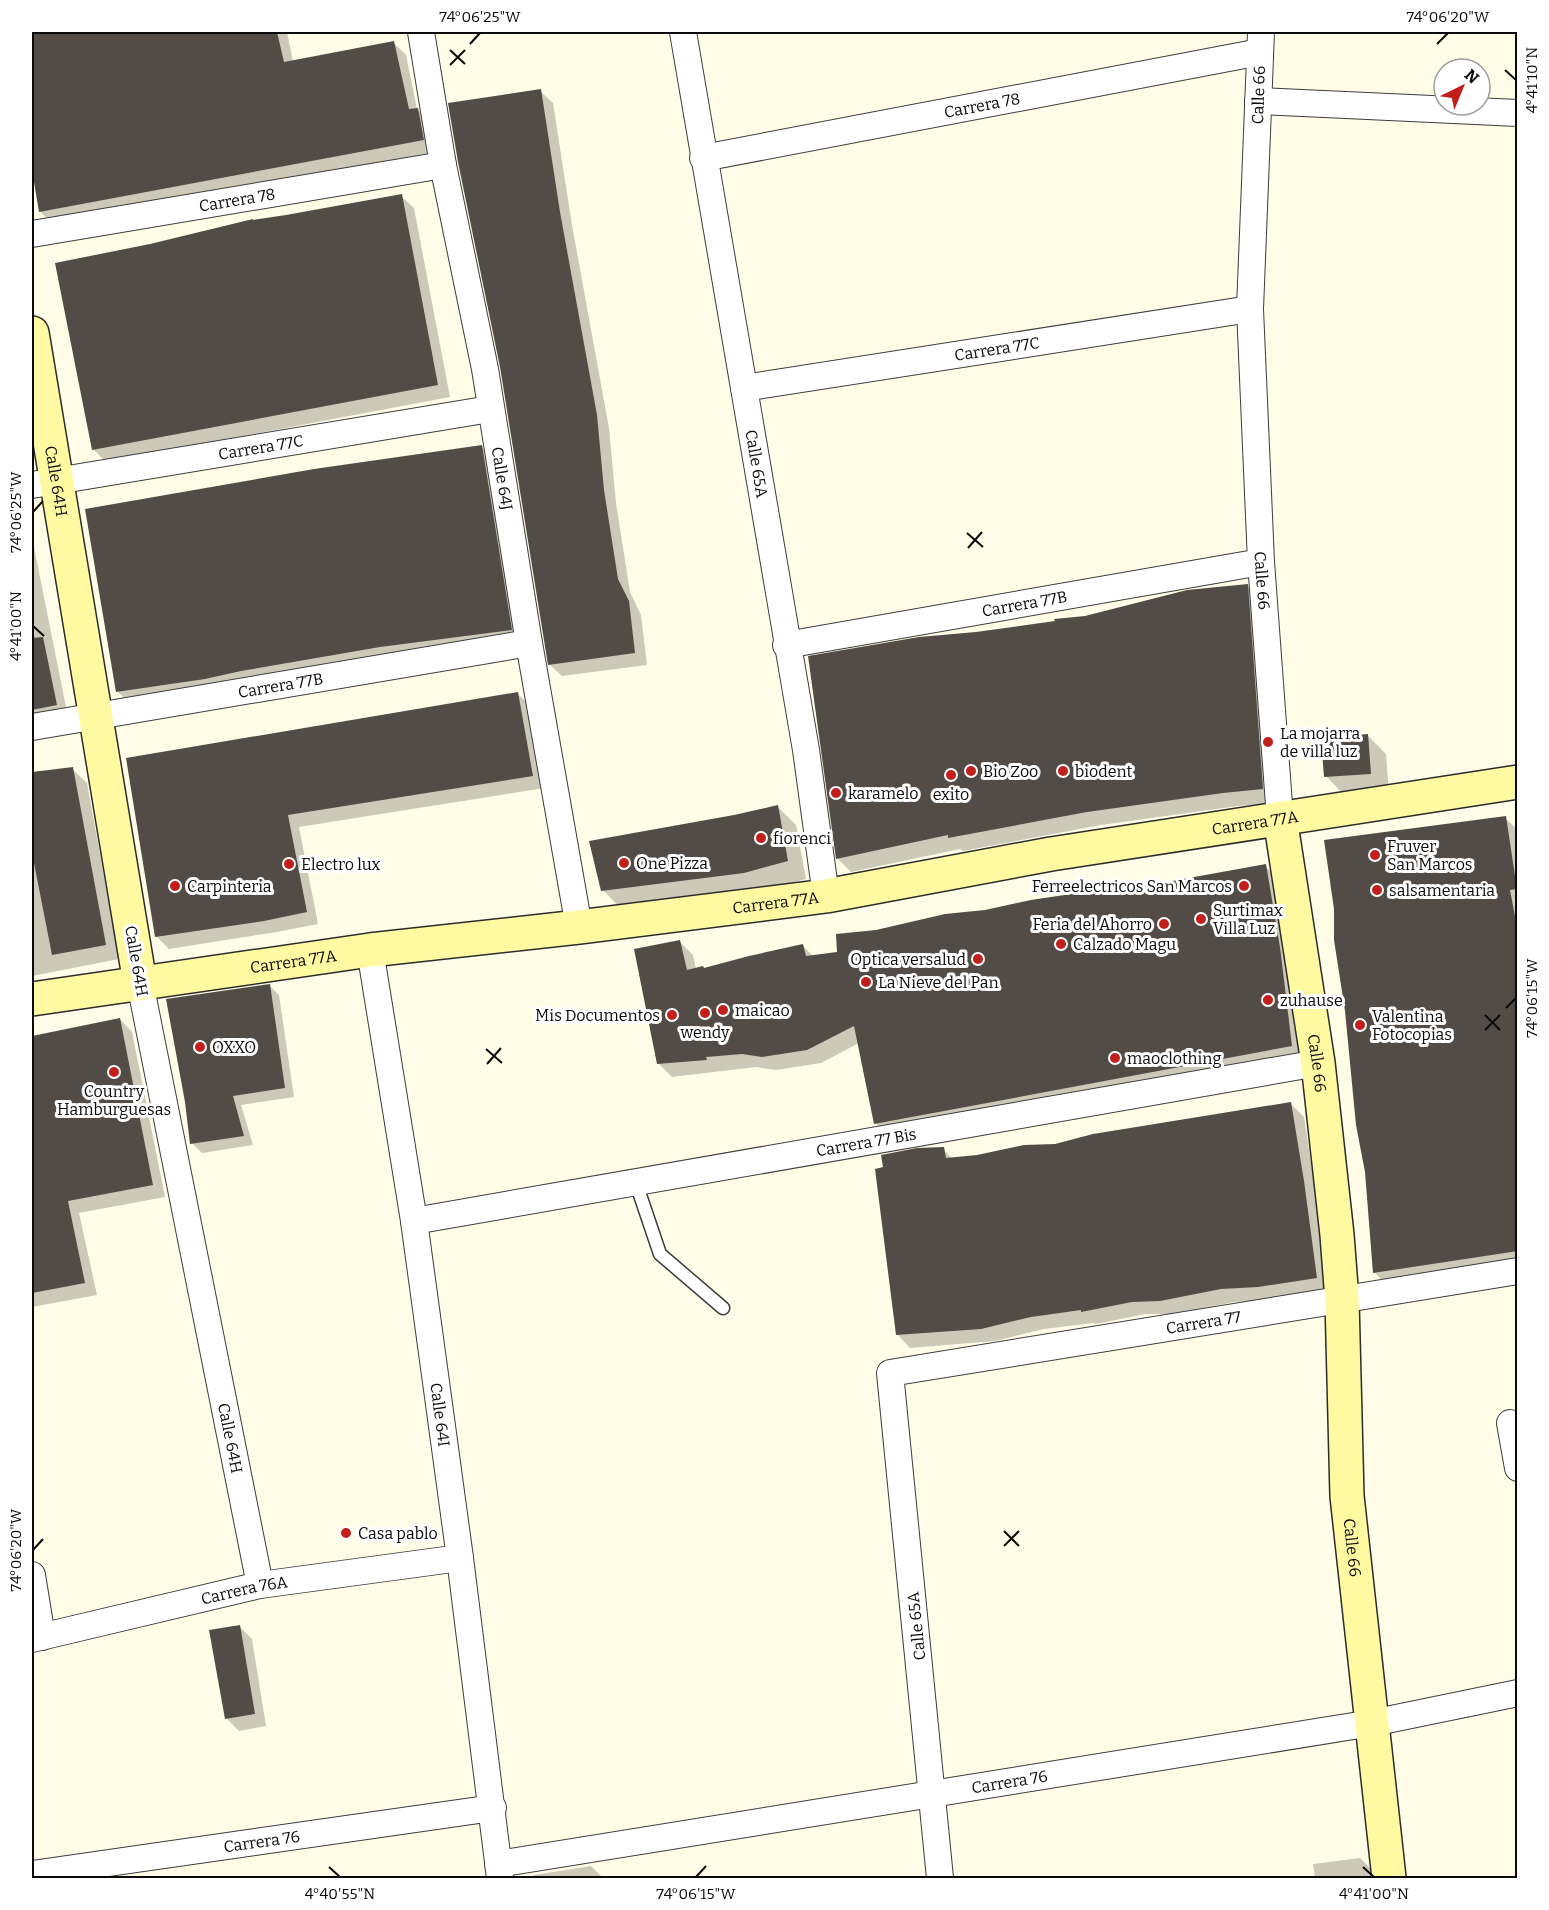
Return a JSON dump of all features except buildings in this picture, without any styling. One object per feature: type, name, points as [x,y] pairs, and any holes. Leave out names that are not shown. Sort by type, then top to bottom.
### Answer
[{"type":"street","name":"Calle 64J","points":[[421,32],[443,165],[485,369],[528,643],[579,927]]},
{"type":"street","name":"Calle 65A","points":[[683,32],[786,645],[806,750],[826,896]]},
{"type":"street","name":"Carrera 78","points":[[703,158],[1261,42]]},
{"type":"street","name":"Calle 66","points":[[1261,42],[1250,309],[1261,562],[1280,818],[1318,1063],[1342,1300],[1347,1496],[1389,1878]]},
{"type":"street","points":[[1258,101],[1518,114]]},
{"type":"street","name":"Carrera 78","points":[[32,234],[443,165]]},
{"type":"street","name":"Carrera 77C","points":[[744,388],[1250,309]]},
{"type":"street","name":"Calle 64H","points":[[32,333],[44,483],[96,717],[140,983],[260,1585]]},
{"type":"street","name":"Carrera 77C","points":[[44,483],[490,410]]},
{"type":"street","name":"Carrera 77B","points":[[786,645],[1261,562]]},
{"type":"street","name":"Carrera 77B","points":[[32,727],[528,643]]},
{"type":"street","name":"Carrera 77A","points":[[32,999],[370,950],[826,896],[1051,854],[1518,782]]},
{"type":"street","name":"Calle 64I","points":[[370,950],[414,1221],[493,1808],[499,1871]]},
{"type":"street","name":"Carrera 77 Bis","points":[[414,1221],[1318,1063]]},
{"type":"street","name":"Carrera 77","points":[[890,1373],[1518,1271]]},
{"type":"street","name":"Calle 65A","points":[[890,1373],[940,1878]]},
{"type":"street","points":[[1510,1423],[1518,1468]]},
{"type":"street","name":"Carrera 76A","points":[[37,1638],[260,1585],[460,1558]]},
{"type":"street","points":[[32,1575],[37,1638]]},
{"type":"street","name":"Carrera 76","points":[[499,1871],[932,1795],[1372,1723],[1518,1693]]},
{"type":"street","name":"Carrera 76","points":[[32,1874],[493,1808]]},
{"type":"lane","points":[[636,1183],[660,1254],[723,1308]]},
{"type":"place","name":"La mojarra de villa luz","points":[[1268,742]]},
{"type":"place","name":"Bio Zoo","points":[[971,771]]},
{"type":"place","name":"biodent","points":[[1063,771]]},
{"type":"place","name":"exito","points":[[951,775]]},
{"type":"place","name":"karamelo","points":[[836,793]]},
{"type":"place","name":"fiorenci","points":[[761,838]]},
{"type":"place","name":"Fruver San Marcos","points":[[1375,855]]},
{"type":"place","name":"One Pizza","points":[[624,863]]},
{"type":"place","name":"Electro lux","points":[[289,864]]},
{"type":"place","name":"Carpinteria","points":[[175,886]]},
{"type":"place","name":"Ferreelectricos San Marcos","points":[[1244,886]]},
{"type":"place","name":"salsamentaria","points":[[1377,890]]},
{"type":"place","name":"Surtimax Villa Luz","points":[[1201,919]]},
{"type":"place","name":"Feria del Ahorro","points":[[1164,924]]},
{"type":"place","name":"Calzado Magu","points":[[1061,944]]},
{"type":"place","name":"Optica versalud","points":[[978,959]]},
{"type":"place","name":"La Nieve del Pan","points":[[866,982]]},
{"type":"place","name":"zuhause","points":[[1268,1000]]},
{"type":"place","name":"maicao","points":[[723,1010]]},
{"type":"place","name":"wendy","points":[[705,1013]]},
{"type":"place","name":"Mis Documentos","points":[[672,1015]]},
{"type":"place","name":"Valentina Fotocopias","points":[[1360,1025]]},
{"type":"place","name":"OXXO","points":[[200,1047]]},
{"type":"place","name":"maoclothing","points":[[1115,1058]]},
{"type":"place","name":"Country Hamburguesas","points":[[114,1072]]},
{"type":"place","name":"Casa pablo","points":[[346,1533]]}]
